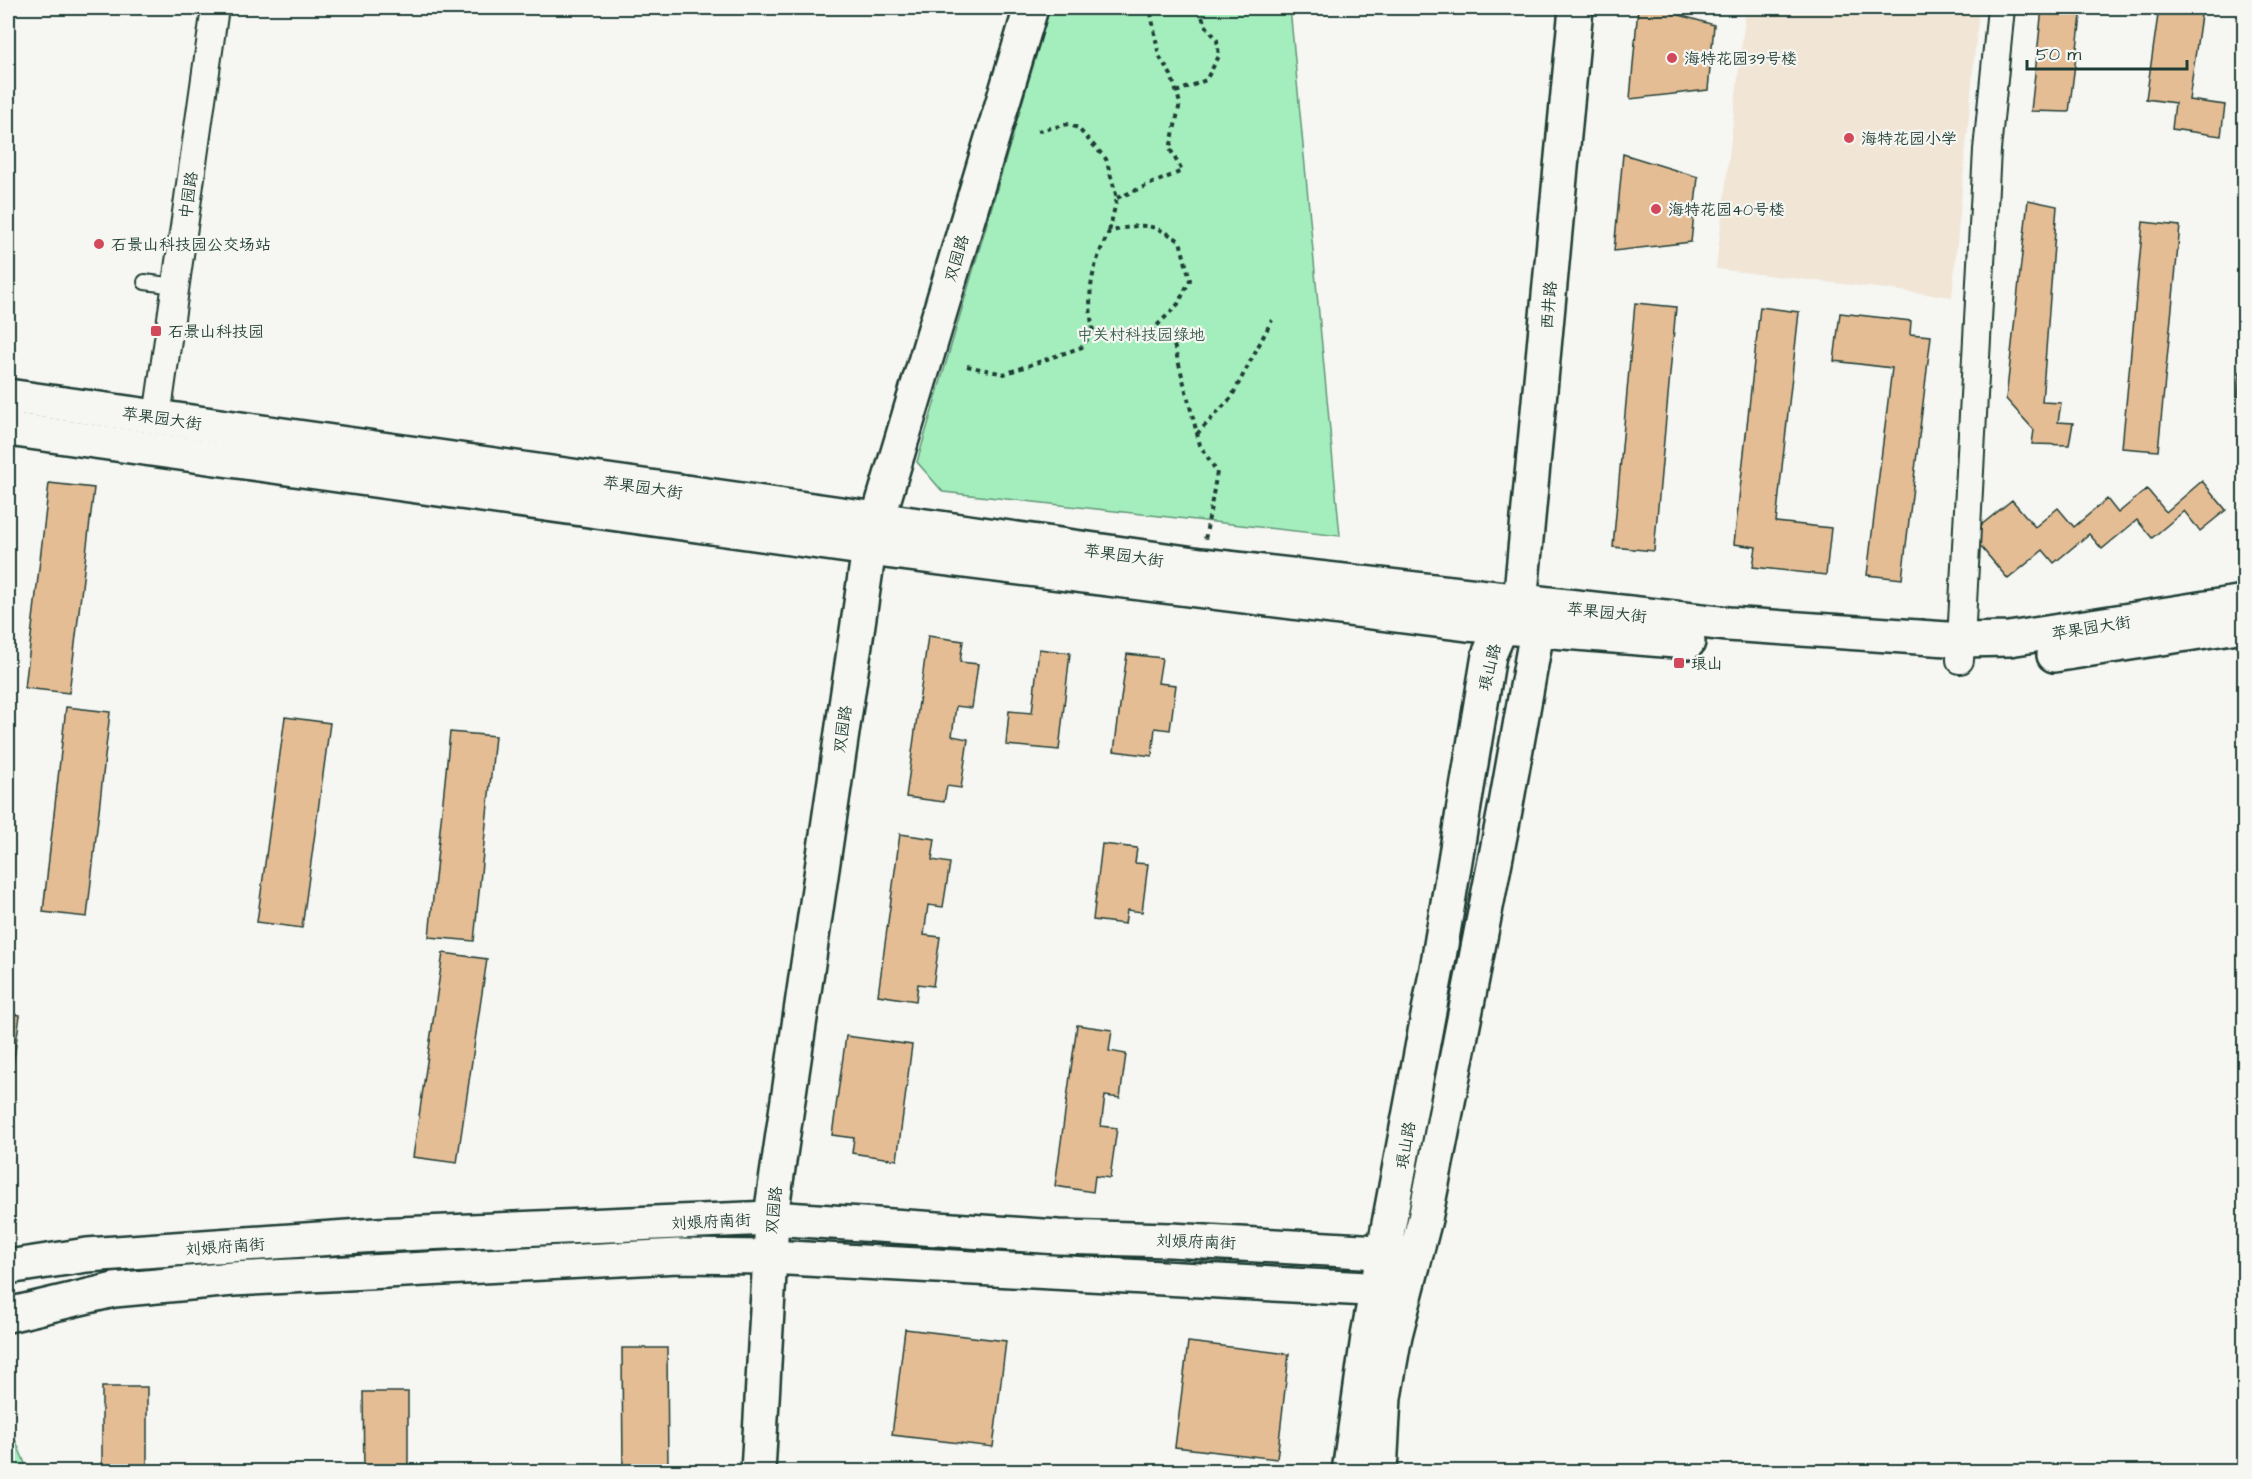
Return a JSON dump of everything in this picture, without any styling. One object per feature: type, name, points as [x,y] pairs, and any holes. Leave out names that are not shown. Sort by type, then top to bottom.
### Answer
[{"type":"main road","name":"双园路","points":[[758,1472],[771,1218],[873,534],[1031,8]]},
{"type":"main road","name":"西井路","points":[[1511,615],[1576,8]]},
{"type":"main road","name":"苹果园大街","points":[[8,396],[157,417],[873,534],[1201,565],[1511,615],[1537,631],[1780,651],[1961,650],[2044,634],[2244,602]]},
{"type":"main road","name":"苹果园大街","points":[[8,429],[873,534],[1511,615],[1728,624],[1961,650],[2046,656],[2128,645],[2244,625]]},
{"type":"main road","name":"琅山路","points":[[1349,1472],[1400,1252],[1438,963],[1488,655],[1511,615]]},
{"type":"main road","name":"琅山路","points":[[1400,1252],[1425,1219],[1505,810],[1537,631]]},
{"type":"main road","name":"刘娘府南街","points":[[8,1267],[87,1255],[376,1235],[771,1218],[1058,1237],[1171,1240],[1400,1252]]},
{"type":"main road","name":"刘娘府南街","points":[[8,1315],[114,1290],[233,1279],[678,1256],[769,1257],[1391,1289]]},
{"type":"main road","name":"琅山路","points":[[1380,1472],[1391,1289]]},
{"type":"street","name":"中园路","points":[[157,417],[215,8]]},
{"type":"street","points":[[1961,650],[1987,150],[2001,8]]},
{"type":"lane","points":[[145,282],[175,286]]},
{"type":"path","points":[[1117,198],[1182,171],[1170,149],[1180,104],[1171,75],[1160,56],[1150,8]]},
{"type":"path","points":[[1176,92],[1206,80],[1219,56],[1217,40],[1204,23],[1200,8]]},
{"type":"path","points":[[967,366],[1004,374],[1082,347],[1093,331],[1089,289],[1095,260],[1109,232],[1117,198],[1106,159],[1078,128],[1068,124],[1038,131]]},
{"type":"path","points":[[1109,232],[1136,225],[1159,227],[1180,241],[1190,280],[1179,304],[1146,338]]},
{"type":"path","points":[[1197,434],[1231,398],[1272,320]]},
{"type":"path","points":[[1093,331],[1173,341],[1200,445],[1217,472],[1201,565]]},
{"type":"shaded area","name":"海特花园小学","points":[[1746,8],[1979,8],[1952,297],[1716,269]]},
{"type":"green space","name":"中关村科技园绿地","points":[[1050,8],[1290,8],[1340,536],[943,492],[917,462]]},
{"type":"green space","points":[[8,1422],[28,1471],[8,1471]]},
{"type":"building","name":"海特花园39号楼","points":[[1638,8],[1656,8],[1714,25],[1708,90],[1630,99]]},
{"type":"building","points":[[2042,8],[2082,8],[2069,112],[2031,111]]},
{"type":"building","points":[[2159,8],[2202,8],[2189,100],[2225,105],[2221,136],[2172,129],[2175,103],[2146,99]]},
{"type":"building","name":"海特花园40号楼","points":[[1623,154],[1698,177],[1691,242],[1614,251]]},
{"type":"building","points":[[2028,200],[2057,206],[2042,402],[2061,403],[2058,422],[2073,423],[2069,445],[2032,444],[2034,430],[2006,399]]},
{"type":"building","points":[[2143,222],[2180,226],[2158,451],[2122,448]]},
{"type":"building","points":[[1635,303],[1676,307],[1654,551],[1613,547]]},
{"type":"building","points":[[1760,307],[1799,312],[1776,522],[1831,528],[1826,575],[1753,567],[1756,547],[1734,544]]},
{"type":"building","points":[[1840,313],[1911,321],[1910,334],[1931,336],[1902,579],[1867,575],[1892,368],[1834,361]]},
{"type":"building","points":[[2244,316],[2244,397],[2238,396]]},
{"type":"building","points":[[2202,481],[2226,510],[2200,531],[2184,511],[2152,538],[2137,520],[2102,549],[2089,534],[2054,563],[2043,550],[2008,579],[1970,534],[2012,500],[2035,527],[2058,508],[2074,527],[2107,499],[2118,513],[2147,489],[2166,512]]},
{"type":"building","points":[[49,483],[94,488],[69,693],[25,688]]},
{"type":"building","points":[[928,636],[963,641],[960,662],[978,664],[972,708],[956,706],[952,736],[968,739],[961,788],[947,786],[944,802],[906,797]]},
{"type":"building","points":[[1039,649],[1070,653],[1059,750],[1006,745],[1009,711],[1032,713]]},
{"type":"building","points":[[1127,654],[1162,658],[1158,683],[1176,685],[1170,730],[1155,728],[1152,756],[1114,751]]},
{"type":"building","points":[[66,707],[110,712],[87,917],[43,912]]},
{"type":"building","points":[[285,717],[330,723],[302,928],[257,922]]},
{"type":"building","points":[[450,732],[495,736],[474,941],[429,937]]},
{"type":"building","points":[[900,834],[935,839],[932,860],[950,863],[943,907],[928,905],[924,935],[940,937],[933,986],[918,984],[916,1001],[878,995]]},
{"type":"building","points":[[1102,844],[1137,848],[1135,863],[1148,864],[1142,912],[1127,910],[1125,924],[1093,920]]},
{"type":"building","points":[[443,953],[487,959],[457,1163],[413,1157]]},
{"type":"building","points":[[8,1014],[20,1015],[8,1102]]},
{"type":"building","points":[[1077,1025],[1112,1030],[1109,1051],[1126,1054],[1120,1098],[1105,1096],[1101,1126],[1117,1128],[1110,1178],[1095,1176],[1093,1192],[1055,1186]]},
{"type":"building","points":[[846,1036],[912,1045],[897,1160],[852,1153],[854,1138],[832,1135]]},
{"type":"building","points":[[905,1329],[1006,1341],[993,1447],[892,1435]]},
{"type":"building","points":[[1188,1342],[1289,1354],[1277,1459],[1175,1447]]},
{"type":"building","points":[[622,1348],[667,1348],[668,1472],[623,1472]]},
{"type":"building","points":[[102,1387],[147,1387],[147,1472],[102,1472]]},
{"type":"building","points":[[363,1392],[408,1392],[408,1472],[364,1472]]},
{"type":"place","name":"海特花园39号楼","points":[[1672,58]]},
{"type":"place","name":"海特花园小学","points":[[1849,138]]},
{"type":"place","name":"海特花园40号楼","points":[[1656,209]]},
{"type":"place","name":"石景山科技园公交场站","points":[[99,244]]},
{"type":"place","name":"石景山科技园","points":[[156,331]]},
{"type":"place","name":"琅山","points":[[1679,663]]}]
